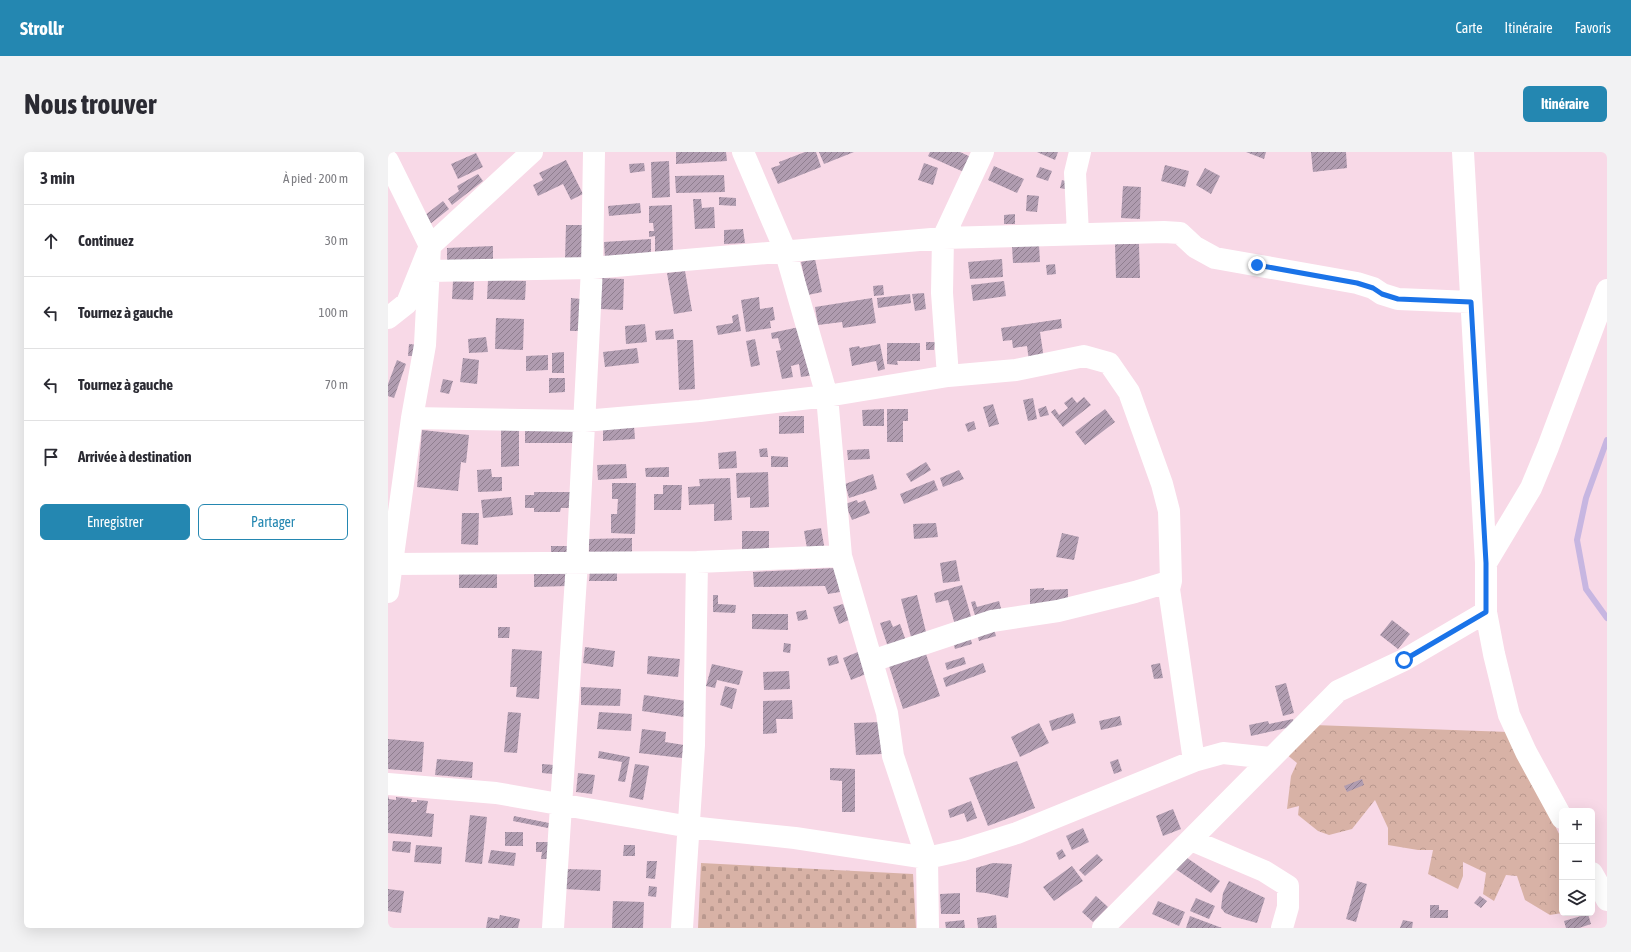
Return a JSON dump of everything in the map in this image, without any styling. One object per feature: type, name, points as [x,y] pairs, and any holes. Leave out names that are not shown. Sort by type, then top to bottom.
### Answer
[{"type":"street","points":[[388,318],[407,303],[430,246],[532,152]]},
{"type":"street","points":[[553,928],[577,562],[592,268],[594,152]]},
{"type":"street","points":[[743,152],[785,250],[827,396],[841,556],[887,713],[893,756],[927,858],[928,928]]},
{"type":"street","points":[[948,376],[942,293],[943,238],[983,152]]},
{"type":"street","points":[[1078,234],[1075,173],[1080,152]]},
{"type":"street","points":[[1463,152],[1486,563],[1486,612],[1494,654],[1509,715],[1526,752],[1559,812]]},
{"type":"street","points":[[388,162],[430,246],[425,344],[412,418],[388,592]]},
{"type":"street","points":[[429,270],[592,268],[748,255],[785,250],[943,238],[1180,233],[1195,247],[1215,258],[1357,283],[1398,299],[1471,302]]},
{"type":"street","points":[[1486,563],[1531,488],[1607,290]]},
{"type":"street","points":[[412,418],[584,420],[700,411],[827,396],[948,376],[1016,370],[1084,356],[1109,363],[1128,392],[1162,484],[1169,511],[1170,589],[1194,761]]},
{"type":"street","points":[[392,564],[698,562],[841,556]]},
{"type":"street","points":[[682,928],[690,827],[694,745],[698,562]]},
{"type":"street","points":[[872,661],[992,621],[1058,611],[1135,592],[1171,581]]},
{"type":"street","points":[[1103,928],[1338,690],[1404,660],[1486,612]]},
{"type":"street","points":[[388,784],[496,793],[562,806],[690,827],[795,838],[927,858],[963,850],[1017,834],[1194,761],[1223,753],[1270,758]]},
{"type":"street","points":[[1191,840],[1264,871],[1288,886],[1288,907],[1282,928]]},
{"type":"street","points":[[1595,878],[1607,900]]},
{"type":"green space","points":[[1314,725],[1509,732],[1559,834],[1559,914],[1550,915],[1525,900],[1517,876],[1506,875],[1494,901],[1483,894],[1486,873],[1463,862],[1463,876],[1458,889],[1428,874],[1433,850],[1418,850],[1388,845],[1388,828],[1375,800],[1352,829],[1329,835],[1318,831],[1298,815],[1299,806],[1287,809],[1291,776],[1297,763],[1286,754]]},
{"type":"green space","points":[[701,863],[913,874],[916,928],[698,928]]},
{"type":"building","points":[[676,152],[726,152],[727,161],[676,164]]},
{"type":"building","points":[[805,152],[816,152],[821,167],[778,184],[771,168],[780,165],[779,162]]},
{"type":"building","points":[[819,152],[854,152],[824,164]]},
{"type":"building","points":[[930,152],[960,152],[973,158],[966,173],[928,156]]},
{"type":"building","points":[[1037,152],[1058,152],[1055,160]]},
{"type":"building","points":[[1246,152],[1266,152],[1264,159]]},
{"type":"building","points":[[1311,152],[1346,152],[1347,168],[1313,172]]},
{"type":"building","points":[[476,153],[483,167],[458,179],[451,164]]},
{"type":"building","points":[[566,160],[583,194],[571,200],[563,184],[538,196],[533,185],[543,180],[539,173]]},
{"type":"building","points":[[669,161],[670,197],[652,198],[651,162]]},
{"type":"building","points":[[644,163],[645,171],[630,173],[629,164]]},
{"type":"building","points":[[924,163],[938,168],[933,185],[918,180]]},
{"type":"building","points":[[1165,165],[1189,171],[1185,187],[1161,181]]},
{"type":"building","points":[[994,166],[1024,179],[1017,193],[988,180]]},
{"type":"building","points":[[1040,167],[1052,171],[1048,181],[1036,177]]},
{"type":"building","points":[[1205,168],[1220,176],[1211,194],[1196,185]]},
{"type":"building","points":[[478,174],[483,181],[452,205],[448,199],[459,191],[457,186]]},
{"type":"building","points":[[724,175],[725,192],[676,193],[675,176]]},
{"type":"building","points":[[1062,180],[1072,183],[1069,190],[1060,188]]},
{"type":"building","points":[[1123,186],[1141,187],[1140,219],[1121,218]]},
{"type":"building","points":[[1027,195],[1039,196],[1037,212],[1026,211]]},
{"type":"building","points":[[719,197],[736,198],[736,206],[719,205]]},
{"type":"building","points":[[693,199],[701,199],[702,208],[714,207],[715,228],[695,229]]},
{"type":"building","points":[[443,201],[449,209],[430,224],[424,216]]},
{"type":"building","points":[[640,203],[641,213],[609,216],[608,206]]},
{"type":"building","points":[[672,205],[673,255],[655,255],[655,236],[649,237],[649,231],[654,231],[653,223],[649,223],[649,206]]},
{"type":"building","points":[[1015,214],[1015,224],[1004,224],[1004,215]]},
{"type":"building","points":[[566,225],[583,225],[582,262],[565,261]]},
{"type":"building","points":[[743,229],[745,243],[724,244],[724,230]]},
{"type":"building","points":[[651,239],[651,255],[605,258],[604,242]]},
{"type":"building","points":[[1115,244],[1139,244],[1140,278],[1116,278]]},
{"type":"building","points":[[1039,245],[1040,262],[1013,263],[1012,246]]},
{"type":"building","points":[[493,246],[493,261],[447,263],[447,248]]},
{"type":"building","points":[[815,259],[822,292],[808,295],[801,262]]},
{"type":"building","points":[[1002,259],[1003,277],[970,279],[968,262]]},
{"type":"building","points":[[1055,264],[1056,274],[1047,275],[1046,265]]},
{"type":"building","points":[[685,271],[692,311],[674,314],[667,273]]},
{"type":"building","points":[[602,278],[624,279],[623,310],[600,309]]},
{"type":"building","points":[[488,280],[526,281],[525,300],[487,299]]},
{"type":"building","points":[[453,281],[474,282],[473,300],[452,299]]},
{"type":"building","points":[[1004,281],[1006,296],[973,301],[971,285]]},
{"type":"building","points":[[883,285],[884,295],[874,296],[873,286]]},
{"type":"building","points":[[924,293],[926,309],[915,311],[912,294]]},
{"type":"building","points":[[910,294],[911,303],[878,308],[877,298]]},
{"type":"building","points":[[759,297],[760,309],[773,307],[775,320],[770,321],[771,328],[746,332],[741,300]]},
{"type":"building","points":[[571,298],[581,299],[580,331],[570,331]]},
{"type":"building","points":[[872,298],[876,323],[843,328],[842,322],[818,325],[815,307]]},
{"type":"building","points":[[738,314],[741,331],[718,335],[716,326],[733,323],[732,316]]},
{"type":"building","points":[[496,318],[524,319],[523,350],[495,349]]},
{"type":"building","points":[[1061,319],[1062,328],[1040,332],[1044,359],[1029,361],[1027,346],[1013,348],[1012,340],[1003,341],[1001,328]]},
{"type":"building","points":[[645,324],[647,342],[626,344],[625,326]]},
{"type":"building","points":[[804,326],[814,375],[801,377],[799,364],[791,366],[793,377],[782,379],[776,351],[781,350],[778,338],[772,339],[771,333]]},
{"type":"building","points":[[673,329],[674,339],[656,340],[655,331]]},
{"type":"building","points":[[486,337],[488,352],[469,353],[468,339]]},
{"type":"building","points":[[755,339],[760,365],[751,367],[746,341]]},
{"type":"building","points":[[677,340],[693,340],[695,389],[679,390]]},
{"type":"building","points":[[926,342],[935,342],[934,350],[926,350]]},
{"type":"building","points":[[887,343],[920,343],[920,361],[897,361],[898,365],[887,364]]},
{"type":"building","points":[[409,344],[419,345],[418,356],[408,356]]},
{"type":"building","points":[[880,344],[885,369],[878,371],[876,361],[852,366],[849,348],[859,346],[860,348]]},
{"type":"building","points":[[637,348],[639,363],[605,367],[603,352]]},
{"type":"building","points":[[564,352],[564,373],[552,373],[552,353]]},
{"type":"building","points":[[548,355],[548,370],[526,371],[526,356]]},
{"type":"building","points":[[463,358],[479,360],[477,384],[460,382]]},
{"type":"building","points":[[397,360],[406,364],[394,398],[388,396],[388,384]]},
{"type":"building","points":[[549,378],[565,378],[565,392],[549,393]]},
{"type":"building","points":[[443,379],[453,381],[449,394],[440,392]]},
{"type":"building","points":[[1072,397],[1077,403],[1084,397],[1091,405],[1063,427],[1051,412],[1055,409],[1059,415],[1068,408],[1064,403]]},
{"type":"building","points":[[1033,398],[1037,419],[1028,421],[1023,400]]},
{"type":"building","points":[[993,404],[999,424],[989,427],[983,407]]},
{"type":"building","points":[[1046,406],[1049,415],[1040,417],[1038,409]]},
{"type":"building","points":[[884,409],[884,426],[863,426],[862,410]]},
{"type":"building","points":[[887,409],[908,409],[908,421],[903,421],[903,442],[887,442]]},
{"type":"building","points":[[1105,409],[1115,422],[1085,445],[1075,432]]},
{"type":"building","points":[[779,416],[804,416],[804,433],[779,434]]},
{"type":"building","points":[[974,421],[976,429],[968,432],[965,424]]},
{"type":"building","points":[[634,426],[635,439],[603,441],[603,428]]},
{"type":"building","points":[[525,428],[574,429],[573,443],[525,443]]},
{"type":"building","points":[[501,429],[519,429],[519,466],[501,467]]},
{"type":"building","points":[[422,430],[469,435],[466,463],[461,462],[458,491],[417,487]]},
{"type":"building","points":[[767,448],[768,457],[760,457],[759,449]]},
{"type":"building","points":[[869,449],[870,459],[848,460],[847,450]]},
{"type":"building","points":[[736,451],[737,468],[719,469],[718,453]]},
{"type":"building","points":[[771,456],[788,457],[788,467],[771,467]]},
{"type":"building","points":[[926,462],[931,470],[911,482],[906,474]]},
{"type":"building","points":[[626,464],[627,478],[598,480],[597,465]]},
{"type":"building","points":[[669,467],[669,477],[646,477],[645,468]]},
{"type":"building","points":[[491,469],[492,477],[502,477],[502,491],[478,492],[477,470]]},
{"type":"building","points":[[959,470],[964,479],[943,487],[940,478]]},
{"type":"building","points":[[768,472],[769,507],[750,508],[750,497],[737,498],[736,473]]},
{"type":"building","points":[[873,474],[877,489],[849,498],[845,484]]},
{"type":"building","points":[[730,478],[732,520],[714,521],[714,504],[689,505],[688,487],[700,486],[699,479]]},
{"type":"building","points":[[934,480],[938,490],[904,504],[900,494]]},
{"type":"building","points":[[612,483],[636,483],[635,534],[611,533],[611,514],[617,514],[618,499],[612,499]]},
{"type":"building","points":[[663,485],[682,485],[681,510],[654,510],[654,494],[663,494]]},
{"type":"building","points":[[534,492],[572,492],[572,508],[561,508],[560,512],[534,512],[534,508],[525,508],[525,495],[534,495]]},
{"type":"building","points":[[511,497],[513,515],[483,518],[481,500]]},
{"type":"building","points":[[857,500],[858,503],[865,500],[870,513],[852,520],[845,504]]},
{"type":"building","points":[[462,513],[479,513],[478,545],[461,544]]},
{"type":"building","points":[[936,523],[938,537],[914,539],[913,524]]},
{"type":"building","points":[[821,528],[825,551],[808,554],[804,531]]},
{"type":"building","points":[[742,531],[769,531],[769,552],[742,552]]},
{"type":"building","points":[[1062,533],[1079,537],[1074,560],[1056,557]]},
{"type":"building","points":[[632,538],[632,554],[589,554],[589,539]]},
{"type":"building","points":[[551,546],[569,546],[569,554],[551,554]]},
{"type":"building","points":[[956,560],[960,581],[943,583],[940,563]]},
{"type":"building","points":[[835,568],[840,592],[828,594],[825,586],[754,587],[753,572]]},
{"type":"building","points":[[534,570],[567,570],[567,586],[534,587]]},
{"type":"building","points":[[590,571],[617,572],[617,581],[589,581]]},
{"type":"building","points":[[459,573],[497,573],[497,588],[459,588]]},
{"type":"building","points":[[962,585],[972,620],[955,625],[948,600],[936,603],[934,593]]},
{"type":"building","points":[[1044,588],[1044,590],[1068,589],[1068,603],[1030,605],[1030,589]]},
{"type":"building","points":[[713,595],[718,595],[718,604],[736,605],[735,613],[713,612]]},
{"type":"building","points":[[917,595],[926,632],[911,637],[901,599]]},
{"type":"building","points":[[975,601],[977,607],[999,601],[1002,612],[976,619],[971,602]]},
{"type":"building","points":[[843,604],[849,620],[839,624],[833,607]]},
{"type":"building","points":[[806,610],[808,619],[798,621],[796,612]]},
{"type":"building","points":[[752,614],[788,614],[788,630],[752,629]]},
{"type":"building","points":[[890,620],[893,627],[900,624],[906,641],[888,647],[880,623]]},
{"type":"building","points":[[1392,620],[1410,634],[1398,649],[1380,635]]},
{"type":"building","points":[[498,627],[510,627],[509,638],[498,638]]},
{"type":"building","points":[[994,629],[996,636],[979,641],[977,634]]},
{"type":"building","points":[[970,636],[972,644],[955,649],[953,641]]},
{"type":"building","points":[[784,643],[791,644],[790,653],[783,652]]},
{"type":"building","points":[[585,647],[615,651],[613,667],[583,663]]},
{"type":"building","points":[[512,649],[542,651],[539,699],[516,697],[517,687],[510,687]]},
{"type":"building","points":[[858,652],[866,674],[851,680],[843,658]]},
{"type":"building","points":[[926,654],[940,696],[903,709],[889,666]]},
{"type":"building","points":[[837,655],[839,663],[829,666],[827,658]]},
{"type":"building","points":[[648,656],[680,659],[678,677],[647,674]]},
{"type":"building","points":[[964,657],[966,664],[947,670],[945,663]]},
{"type":"building","points":[[983,663],[986,672],[946,687],[943,678]]},
{"type":"building","points":[[1160,663],[1163,678],[1154,679],[1151,665]]},
{"type":"building","points":[[712,664],[743,671],[739,685],[717,680],[715,688],[706,686]]},
{"type":"building","points":[[789,671],[790,689],[764,690],[763,672]]},
{"type":"building","points":[[1286,683],[1294,713],[1283,716],[1275,686]]},
{"type":"building","points":[[725,686],[737,689],[732,709],[720,705]]},
{"type":"building","points":[[581,687],[621,689],[620,706],[581,705]]},
{"type":"building","points":[[644,695],[694,702],[691,718],[642,711]]},
{"type":"building","points":[[792,700],[793,719],[776,719],[777,733],[763,734],[763,701]]},
{"type":"building","points":[[508,712],[521,713],[517,753],[504,752]]},
{"type":"building","points":[[599,712],[632,714],[631,731],[597,729]]},
{"type":"building","points":[[1073,713],[1076,723],[1052,731],[1049,721]]},
{"type":"building","points":[[1120,716],[1122,725],[1101,730],[1099,721]]},
{"type":"building","points":[[1293,719],[1295,726],[1251,736],[1249,725],[1268,721],[1269,724]]},
{"type":"building","points":[[881,722],[882,754],[856,755],[854,723]]},
{"type":"building","points":[[1039,723],[1049,743],[1020,757],[1011,737]]},
{"type":"building","points":[[642,729],[666,732],[665,742],[684,745],[682,758],[639,753]]},
{"type":"building","points":[[388,739],[424,742],[422,772],[388,769]]},
{"type":"building","points":[[599,751],[630,757],[625,782],[618,781],[622,762],[598,758]]},
{"type":"building","points":[[437,759],[473,762],[472,778],[435,775]]},
{"type":"building","points":[[1118,759],[1122,771],[1114,774],[1110,762]]},
{"type":"building","points":[[1017,761],[1035,808],[988,826],[969,778]]},
{"type":"building","points":[[542,764],[554,765],[553,774],[542,773]]},
{"type":"building","points":[[635,764],[649,766],[643,800],[629,797]]},
{"type":"building","points":[[830,768],[855,769],[855,812],[842,812],[842,781],[830,780]]},
{"type":"building","points":[[578,773],[595,775],[592,794],[576,792]]},
{"type":"building","points":[[1362,779],[1364,785],[1347,792],[1344,786]]},
{"type":"building","points":[[388,796],[389,799],[396,800],[396,797],[412,799],[411,802],[417,802],[417,800],[428,801],[426,813],[434,814],[432,837],[388,833]]},
{"type":"building","points":[[971,801],[977,818],[967,822],[964,813],[950,818],[948,810]]},
{"type":"building","points":[[1173,809],[1181,829],[1163,836],[1156,816]]},
{"type":"building","points":[[470,815],[487,817],[482,864],[465,862]]},
{"type":"building","points":[[514,816],[549,823],[548,828],[513,821]]},
{"type":"building","points":[[1083,828],[1089,842],[1072,850],[1066,836]]},
{"type":"building","points":[[505,832],[523,832],[523,846],[505,846]]},
{"type":"building","points":[[393,841],[411,842],[410,853],[392,851]]},
{"type":"building","points":[[536,842],[549,842],[548,859],[541,859],[542,852],[536,852]]},
{"type":"building","points":[[416,845],[442,847],[441,864],[414,862]]},
{"type":"building","points":[[624,845],[635,845],[635,856],[623,856]]},
{"type":"building","points":[[1062,849],[1066,856],[1059,860],[1056,853]]},
{"type":"building","points":[[491,850],[516,853],[514,866],[488,863]]},
{"type":"building","points":[[1097,854],[1103,860],[1085,876],[1079,870]]},
{"type":"building","points":[[1183,855],[1220,881],[1211,893],[1174,868]]},
{"type":"building","points":[[647,861],[657,861],[655,879],[646,878]]},
{"type":"building","points":[[993,863],[1012,864],[1008,898],[976,892],[976,868]]},
{"type":"building","points":[[1072,866],[1083,881],[1054,901],[1043,887]]},
{"type":"building","points":[[566,869],[601,870],[600,891],[565,889]]},
{"type":"building","points":[[1229,881],[1265,898],[1257,923],[1225,913],[1221,908],[1223,893]]},
{"type":"building","points":[[1357,881],[1367,884],[1356,922],[1346,919]]},
{"type":"building","points":[[649,886],[657,887],[656,897],[648,896]]},
{"type":"building","points":[[388,889],[404,891],[401,913],[388,911]]},
{"type":"building","points":[[960,893],[960,914],[941,914],[940,894]]},
{"type":"building","points":[[1096,896],[1108,907],[1093,922],[1082,912]]},
{"type":"building","points":[[1480,896],[1487,901],[1481,908],[1474,903]]},
{"type":"building","points":[[1196,898],[1215,906],[1209,919],[1190,911]]},
{"type":"building","points":[[613,901],[644,902],[643,928],[612,928]]},
{"type":"building","points":[[1158,901],[1185,912],[1179,926],[1152,914]]},
{"type":"building","points":[[1430,905],[1439,905],[1439,910],[1448,910],[1448,918],[1430,918]]},
{"type":"building","points":[[500,915],[520,919],[518,928],[486,928],[488,917],[499,919]]},
{"type":"building","points":[[996,915],[997,928],[978,928],[977,918]]},
{"type":"building","points":[[1190,916],[1222,928],[1186,928]]},
{"type":"building","points":[[1581,916],[1589,916],[1591,924],[1579,928],[1566,928],[1564,921]]},
{"type":"building","points":[[964,920],[965,928],[946,928],[945,922]]},
{"type":"building","points":[[1403,920],[1413,922],[1412,928],[1400,928]]},
{"type":"waterway","points":[[1607,440],[1586,498],[1577,540],[1586,589],[1607,618]]},
{"type":"route","points":[[1257,265],[1357,283],[1398,299],[1471,302],[1486,563],[1486,612],[1404,660]]}]
